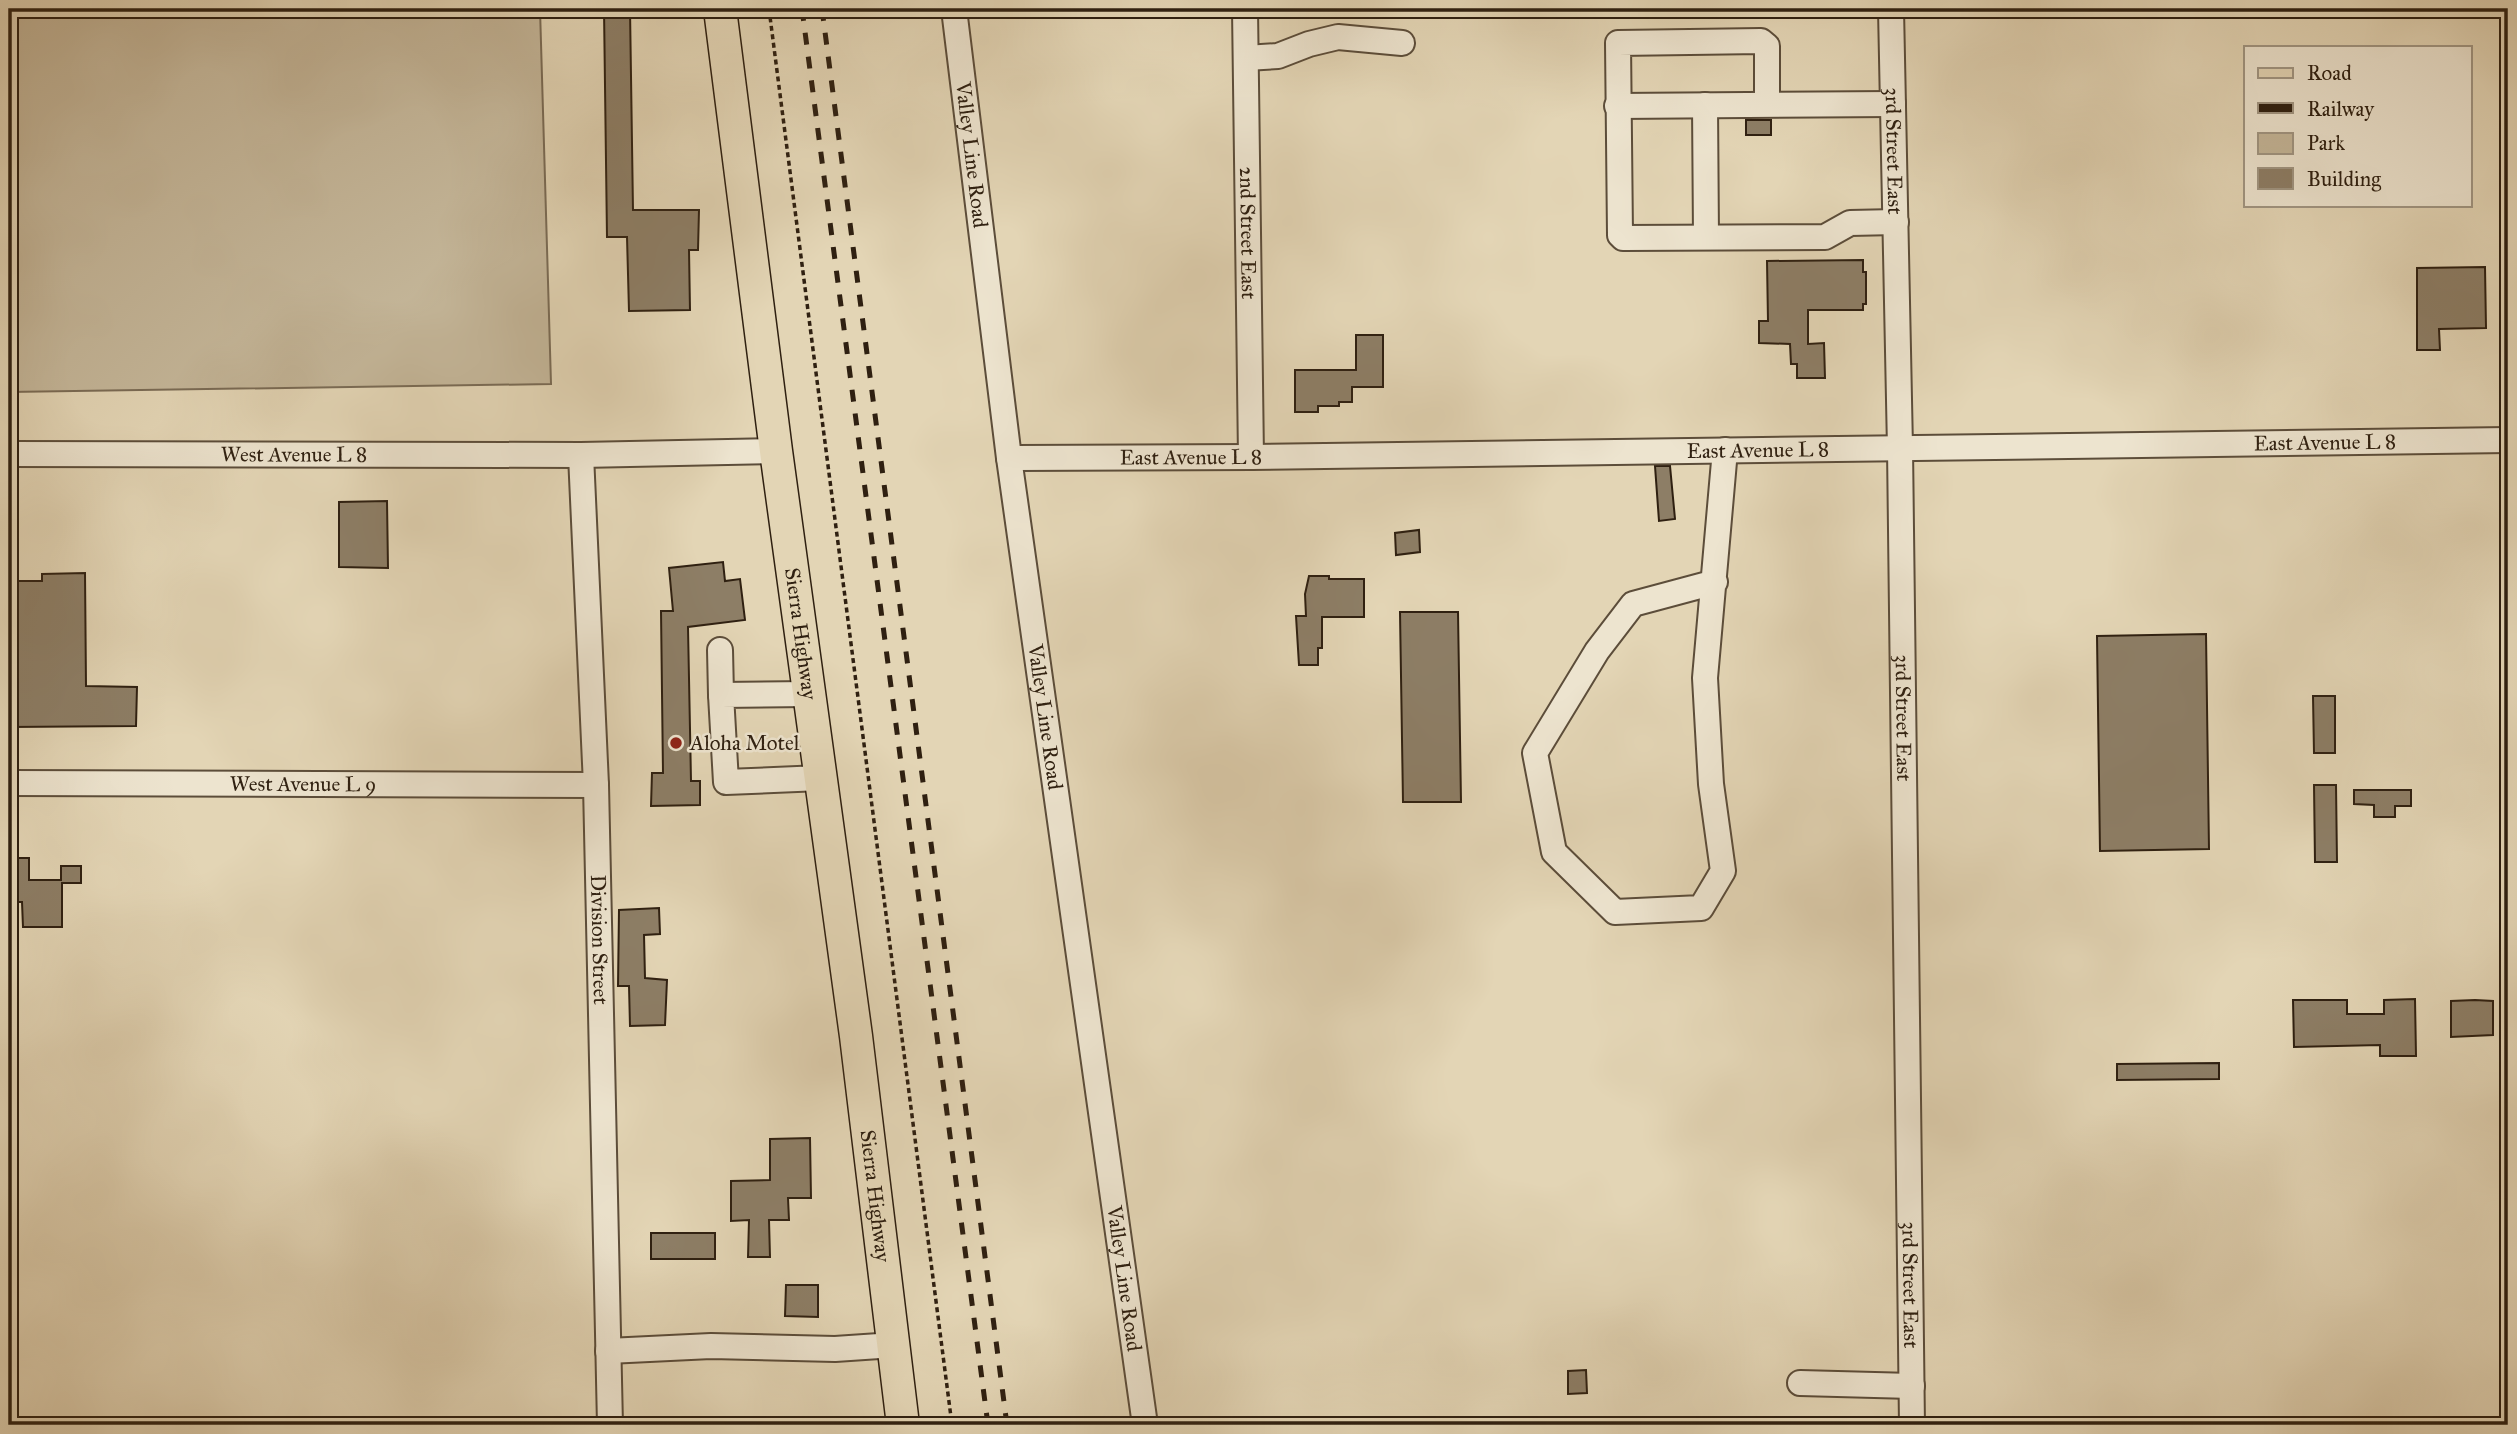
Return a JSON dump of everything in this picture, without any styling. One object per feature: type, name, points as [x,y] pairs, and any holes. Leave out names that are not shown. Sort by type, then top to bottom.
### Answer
[{"type":"main road","name":"Sierra Highway","points":[[720,9],[776,451],[856,1036],[903,1425]]},
{"type":"street","name":"Valley Line Road","points":[[954,9],[1009,457],[1145,1425]]},
{"type":"street","name":"2nd Street East","points":[[1245,9],[1251,457]]},
{"type":"street","name":"3rd Street East","points":[[1891,9],[1900,448],[1912,1425]]},
{"type":"street","points":[[1246,58],[1278,56],[1338,37],[1402,43]]},
{"type":"street","points":[[1767,104],[1767,46],[1761,41],[1618,43],[1620,235],[1825,237],[1850,223],[1896,222]]},
{"type":"street","points":[[1617,106],[1893,104]]},
{"type":"street","points":[[1705,105],[1706,237]]},
{"type":"street","name":"East Avenue L 8","points":[[1009,457],[1251,457],[2508,440]]},
{"type":"street","points":[[1715,582],[1633,604],[1597,651],[1535,753],[1554,852],[1615,912],[1701,908],[1723,871],[1711,784],[1705,678],[1715,582],[1725,450]]},
{"type":"street","points":[[581,455],[776,451]]},
{"type":"street","name":"West Avenue L 8","points":[[9,454],[581,455]]},
{"type":"street","name":"Division Street","points":[[581,455],[596,785],[610,1425]]},
{"type":"street","points":[[720,650],[726,782],[821,778]]},
{"type":"street","points":[[721,695],[809,694]]},
{"type":"street","name":"West Avenue L 9","points":[[9,783],[596,785]]},
{"type":"street","points":[[608,1351],[711,1346],[835,1349],[894,1345]]},
{"type":"street","points":[[1800,1383],[1912,1386]]},
{"type":"path","points":[[769,9],[952,1425]]},
{"type":"green space","points":[[9,9],[540,9],[551,384],[9,392]]},
{"type":"building","points":[[604,9],[630,9],[633,210],[699,210],[698,250],[689,250],[690,310],[629,311],[627,237],[607,237]]},
{"type":"building","points":[[1746,120],[1771,120],[1771,135],[1746,135]]},
{"type":"building","points":[[1863,260],[1863,272],[1866,272],[1866,304],[1863,304],[1863,310],[1808,310],[1808,344],[1824,343],[1825,378],[1797,378],[1797,364],[1791,364],[1790,344],[1759,343],[1759,321],[1768,321],[1767,261]]},
{"type":"building","points":[[2485,267],[2486,328],[2439,329],[2440,350],[2417,350],[2417,268]]},
{"type":"building","points":[[1356,335],[1383,335],[1383,387],[1352,387],[1352,402],[1339,402],[1339,406],[1318,406],[1318,412],[1295,412],[1295,370],[1356,370]]},
{"type":"building","points":[[1655,466],[1670,466],[1675,519],[1659,521]]},
{"type":"building","points":[[387,501],[388,568],[339,567],[339,502]]},
{"type":"building","points":[[1419,530],[1420,552],[1396,555],[1395,533]]},
{"type":"building","points":[[723,562],[725,581],[740,579],[745,620],[688,627],[691,781],[700,781],[700,805],[651,806],[652,773],[663,773],[661,611],[673,611],[669,568]]},
{"type":"building","points":[[85,573],[86,686],[137,687],[136,726],[9,727],[9,581],[42,581],[42,574]]},
{"type":"building","points":[[1309,576],[1364,579],[1364,617],[1322,617],[1322,648],[1318,648],[1318,665],[1299,665],[1296,616],[1306,616],[1305,594]]},
{"type":"building","points":[[1400,612],[1458,612],[1461,802],[1403,802]]},
{"type":"building","points":[[2206,634],[2209,849],[2100,851],[2097,636]]},
{"type":"building","points":[[2313,696],[2335,696],[2335,753],[2314,753]]},
{"type":"building","points":[[2314,785],[2336,785],[2337,862],[2315,862]]},
{"type":"building","points":[[2354,790],[2411,790],[2411,806],[2395,806],[2395,817],[2374,817],[2374,805],[2354,804]]},
{"type":"building","points":[[9,858],[29,858],[29,880],[61,880],[61,866],[81,866],[81,883],[62,883],[62,927],[23,927],[22,902],[10,902]]},
{"type":"building","points":[[659,908],[660,934],[644,935],[645,978],[667,980],[665,1025],[630,1026],[629,986],[618,986],[619,910]]},
{"type":"building","points":[[2415,999],[2416,1056],[2380,1056],[2380,1045],[2294,1047],[2293,1000],[2347,1000],[2347,1014],[2384,1014],[2384,1000]]},
{"type":"building","points":[[2451,1001],[2493,1001],[2493,1035],[2451,1037]]},
{"type":"building","points":[[2219,1063],[2219,1079],[2117,1080],[2117,1064]]},
{"type":"building","points":[[810,1138],[811,1198],[788,1198],[789,1220],[769,1220],[770,1257],[748,1257],[749,1220],[731,1221],[731,1181],[770,1180],[770,1139]]},
{"type":"building","points":[[651,1233],[715,1233],[715,1259],[651,1259]]},
{"type":"building","points":[[786,1285],[818,1285],[818,1317],[785,1316]]},
{"type":"building","points":[[1586,1370],[1587,1393],[1568,1394],[1568,1371]]},
{"type":"railway","points":[[802,9],[988,1425]]},
{"type":"railway","points":[[822,9],[1007,1425]]},
{"type":"place","name":"Aloha Motel","points":[[676,743]]}]
